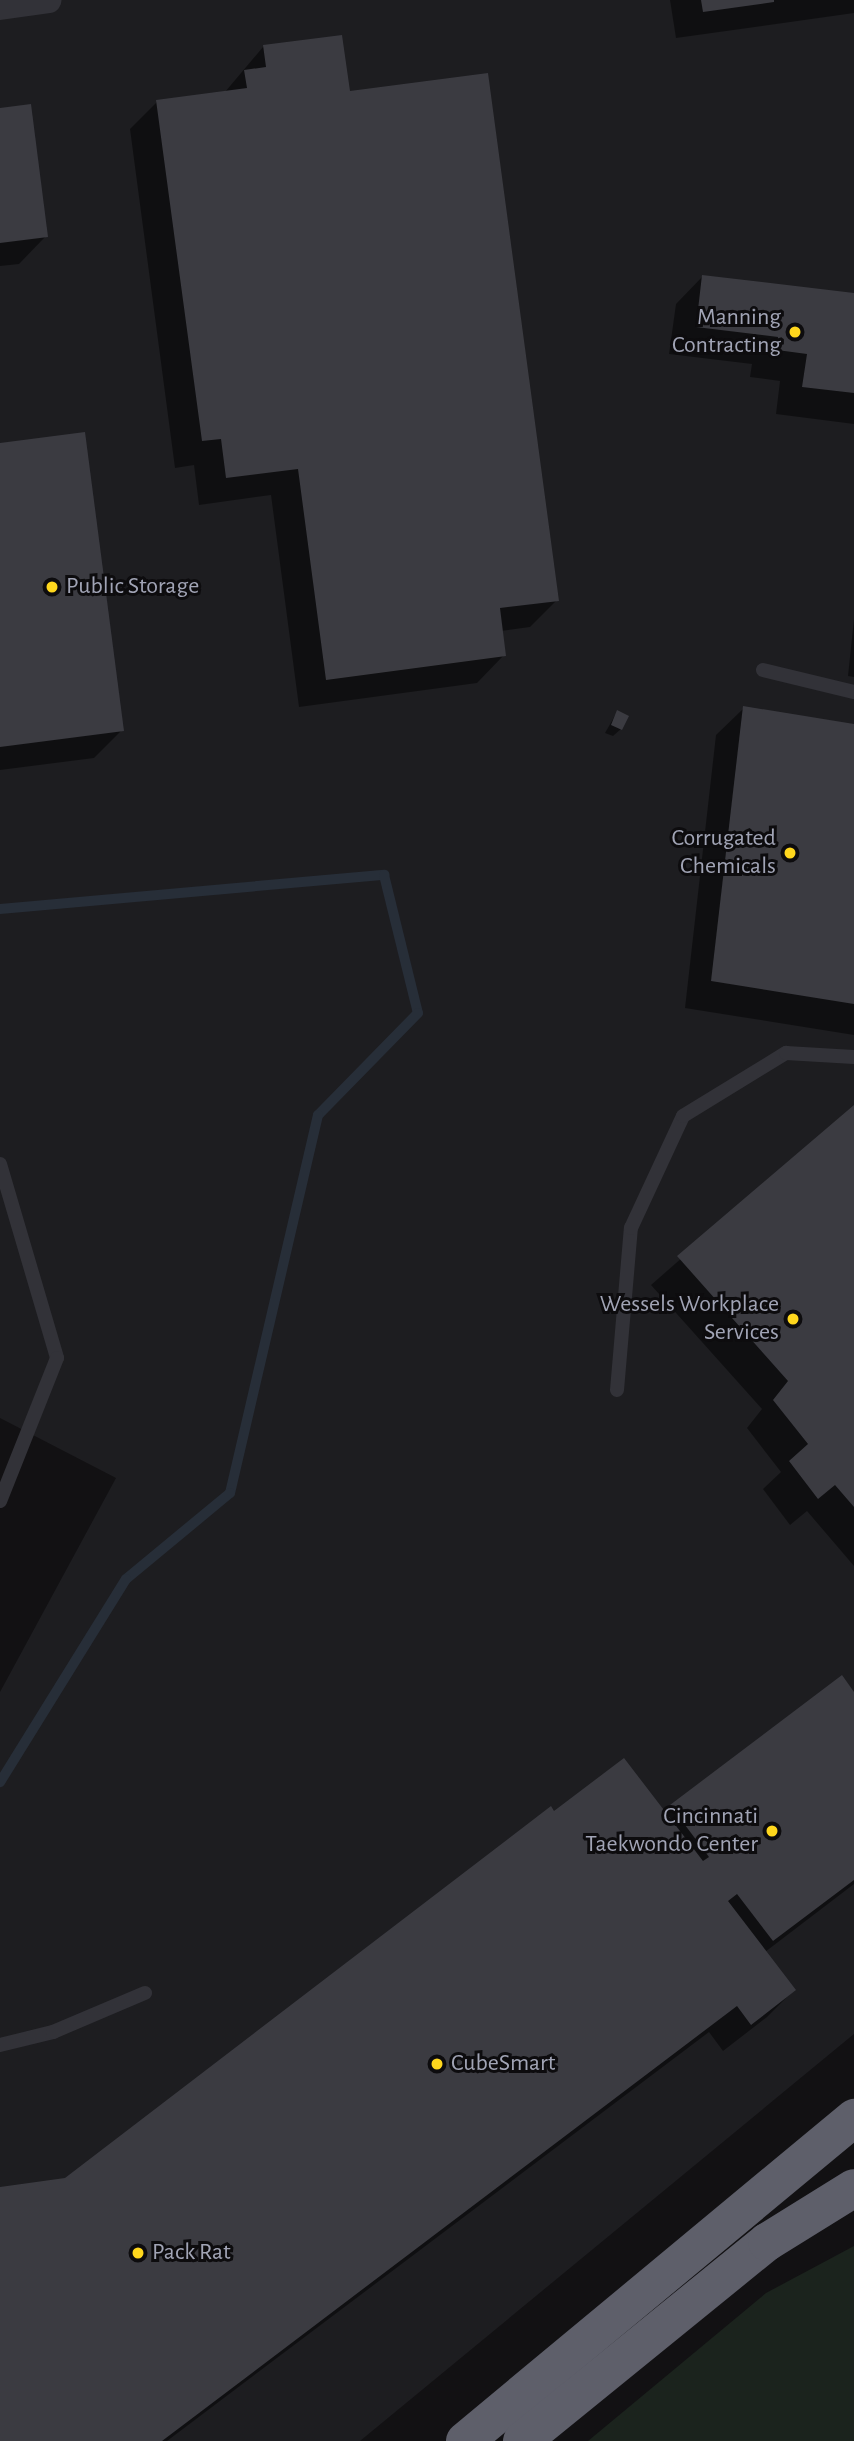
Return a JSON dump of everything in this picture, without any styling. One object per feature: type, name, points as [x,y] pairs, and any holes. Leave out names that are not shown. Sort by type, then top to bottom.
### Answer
[{"type":"highway","points":[[465,2441],[854,2118]]},
{"type":"highway","points":[[522,2441],[767,2242],[854,2188]]},
{"type":"street","points":[[0,7],[49,0]]},
{"type":"lane","points":[[763,670],[854,692]]},
{"type":"lane","points":[[617,1391],[631,1228],[683,1116],[786,1053],[854,1057]]},
{"type":"lane","points":[[0,1164],[57,1358],[0,1502]]},
{"type":"lane","points":[[0,2045],[53,2032],[145,1993]]},
{"type":"shaded area","points":[[0,0],[854,0],[854,2034],[360,2441],[0,2441],[0,1692],[116,1478],[0,1418]]},
{"type":"shaded area","points":[[854,2246],[854,2441],[588,2441],[766,2293]]},
{"type":"building","points":[[701,0],[774,0],[774,2],[703,12]]},
{"type":"building","points":[[342,35],[350,91],[488,73],[559,601],[500,608],[506,656],[326,680],[298,469],[226,478],[221,439],[202,441],[156,100],[247,88],[244,70],[266,67],[263,45]]},
{"type":"building","points":[[31,104],[48,237],[0,243],[0,108]]},
{"type":"building","name":"Manning Contracting","points":[[702,275],[854,293],[854,393],[802,387],[807,354],[777,350],[778,337],[696,327]]},
{"type":"building","name":"Public Storage","points":[[85,432],[124,731],[0,747],[0,443]]},
{"type":"building","name":"Corrugated Chemicals","points":[[743,706],[854,724],[854,1004],[711,981]]},
{"type":"building","points":[[617,710],[629,716],[622,730],[611,725]]},
{"type":"building","name":"Wessels Workplace Services","points":[[854,1105],[854,1507],[835,1485],[818,1499],[789,1461],[808,1444],[773,1400],[788,1381],[677,1256]]},
{"type":"building","name":"CubeSmart","points":[[842,1675],[854,1692],[854,1880],[773,1941],[737,1894],[728,1901],[796,1990],[751,2025],[737,2006],[162,2441],[0,2441],[0,2187],[65,2178],[551,1806],[554,1811],[624,1758],[703,1861],[709,1857],[670,1805]]},
{"type":"waterway","points":[[0,909],[384,875],[418,1013],[318,1115],[230,1493],[126,1579],[0,1782]]},
{"type":"place","name":"Manning Contracting","points":[[795,332]]},
{"type":"place","name":"Public Storage","points":[[52,587]]},
{"type":"place","name":"Corrugated Chemicals","points":[[790,853]]},
{"type":"place","name":"Wessels Workplace Services","points":[[793,1319]]},
{"type":"place","name":"Cincinnati Taekwondo Center","points":[[772,1831]]},
{"type":"place","name":"CubeSmart","points":[[437,2064]]},
{"type":"place","name":"Pack Rat","points":[[138,2253]]}]
